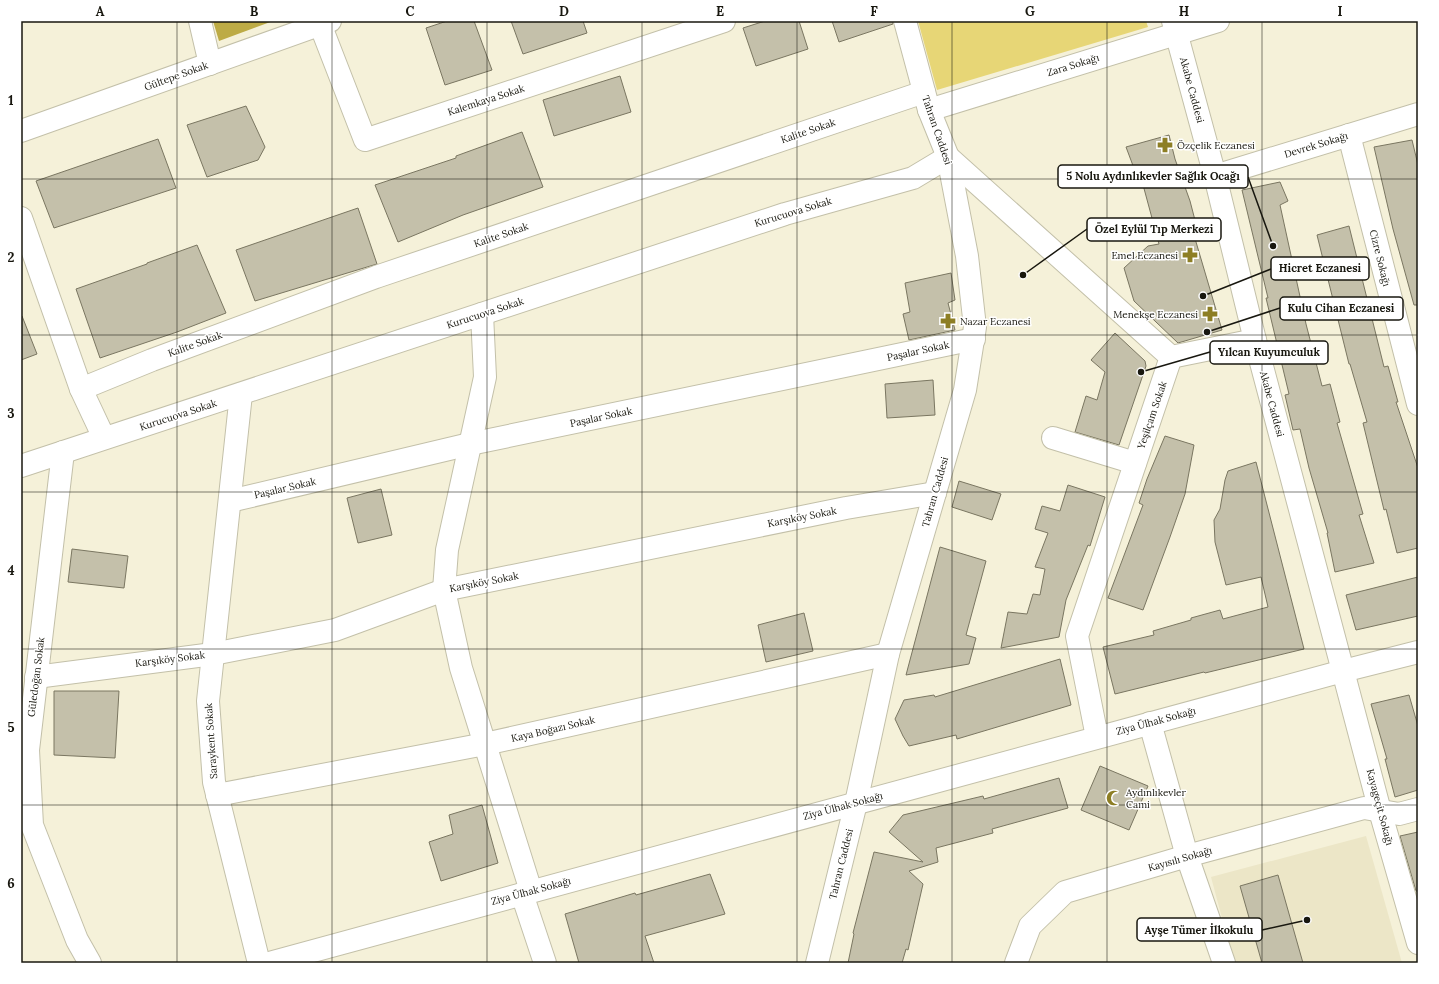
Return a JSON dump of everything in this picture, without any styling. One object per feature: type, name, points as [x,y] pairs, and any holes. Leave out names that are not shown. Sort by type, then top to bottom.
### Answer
[{"type":"street","points":[[200,21],[210,64]]},
{"type":"street","name":"Kalemkaya Sokak","points":[[325,23],[365,140],[724,21]]},
{"type":"street","name":"Tahran Caddesi","points":[[817,963],[856,802],[888,654],[965,390],[974,339],[975,327],[967,256],[948,157],[926,101],[905,21]]},
{"type":"street","name":"Zara Sokağı","points":[[926,101],[1175,27],[1218,21]]},
{"type":"street","name":"Gültepe Sokak","points":[[21,131],[325,23]]},
{"type":"street","name":"Akabe Caddesi","points":[[1175,27],[1215,176],[1255,340],[1343,671]]},
{"type":"street","name":"Kalite Sokak","points":[[81,389],[152,360],[376,277],[926,101]]},
{"type":"street","name":"Devrek Sokağı","points":[[1215,176],[1418,114]]},
{"type":"street","name":"Cizre Sokağı","points":[[1349,135],[1418,404]]},
{"type":"street","points":[[948,157],[1172,357],[1255,340]]},
{"type":"street","name":"Kurucuova Sokak","points":[[21,466],[785,214],[913,178],[948,157]]},
{"type":"street","points":[[21,218],[81,389],[104,438]]},
{"type":"street","points":[[482,314],[485,377],[447,550],[444,590],[461,668],[485,744],[527,892],[545,963]]},
{"type":"street","name":"Paşalar Sokak","points":[[230,501],[470,444],[974,339]]},
{"type":"street","name":"Yeşilçam Sokak","points":[[1097,737],[1077,636],[1172,357]]},
{"type":"street","name":"Saraykent Sokak","points":[[241,394],[208,701],[214,782],[259,963]]},
{"type":"street","points":[[1053,438],[1135,463]]},
{"type":"street","name":"Güledoğan Sokak","points":[[63,452],[28,750],[32,825],[77,940],[90,963]]},
{"type":"street","name":"Karşıköy Sokak","points":[[36,677],[213,654],[335,630],[444,590],[846,508],[935,493]]},
{"type":"street","name":"Ziya Ülhak Sokağı","points":[[269,963],[856,802],[1418,652]]},
{"type":"street","name":"Kaya Boğazı Sokak","points":[[217,795],[485,744],[888,654]]},
{"type":"street","name":"Kayageçit Sokağı","points":[[1343,671],[1380,811],[1418,943]]},
{"type":"street","points":[[1150,723],[1187,856],[1224,963]]},
{"type":"street","name":"Kayısılı Sokağı","points":[[1016,963],[1030,926],[1065,892],[1187,856],[1364,808],[1399,814],[1418,809]]},
{"type":"shaded area","points":[[213,21],[273,21],[219,41]]},
{"type":"shaded area","points":[[918,21],[1146,21],[1148,27],[937,90]]},
{"type":"shaded area","points":[[1366,836],[1402,963],[1234,963],[1211,877]]},
{"type":"building","points":[[447,21],[474,21],[492,70],[445,85],[426,28]]},
{"type":"building","points":[[511,21],[583,21],[587,33],[523,54]]},
{"type":"building","points":[[765,21],[799,21],[808,49],[756,66],[743,28]]},
{"type":"building","points":[[832,21],[893,21],[893,24],[839,42]]},
{"type":"building","points":[[620,76],[631,112],[554,136],[543,100]]},
{"type":"building","points":[[246,106],[265,147],[258,160],[207,177],[187,125]]},
{"type":"building","points":[[522,132],[543,187],[463,215],[398,242],[375,185],[456,158],[456,156]]},
{"type":"building","points":[[1169,135],[1175,159],[1190,201],[1196,224],[1191,225],[1222,330],[1178,343],[1134,301],[1124,268],[1148,246],[1159,244],[1139,170],[1135,171],[1126,147]]},
{"type":"building","points":[[158,139],[176,188],[54,228],[36,181]]},
{"type":"building","points":[[1412,140],[1418,165],[1418,305],[1414,305],[1393,229],[1374,147]]},
{"type":"building","points":[[1280,182],[1288,201],[1280,205],[1306,324],[1322,386],[1330,384],[1340,422],[1337,423],[1363,514],[1359,515],[1374,563],[1335,572],[1328,533],[1309,468],[1300,429],[1293,430],[1285,395],[1289,394],[1242,190]]},
{"type":"building","points":[[358,208],[377,264],[255,301],[236,250]]},
{"type":"building","points":[[1349,226],[1384,367],[1388,366],[1398,402],[1396,402],[1418,468],[1418,548],[1397,553],[1386,509],[1384,510],[1363,423],[1367,422],[1349,364],[1317,235]]},
{"type":"building","points":[[197,245],[226,313],[177,332],[100,358],[76,289]]},
{"type":"building","points":[[951,273],[955,300],[948,303],[955,330],[909,340],[903,314],[910,312],[905,283]]},
{"type":"building","points":[[21,316],[37,354],[21,360]]},
{"type":"building","points":[[1115,333],[1145,361],[1146,366],[1119,445],[1075,432],[1086,396],[1097,400],[1105,372],[1091,360]]},
{"type":"building","points":[[933,380],[935,415],[887,418],[885,384]]},
{"type":"building","points":[[1165,436],[1194,445],[1185,494],[1143,610],[1108,598],[1143,505],[1139,503],[1147,479]]},
{"type":"building","points":[[1256,462],[1304,649],[1115,694],[1103,647],[1154,635],[1153,631],[1220,610],[1223,619],[1268,607],[1261,577],[1226,585],[1215,542],[1214,520],[1220,509],[1228,471]]},
{"type":"building","points":[[959,481],[1001,494],[992,520],[952,507]]},
{"type":"building","points":[[1068,485],[1105,497],[1090,546],[1088,545],[1066,600],[1059,637],[1001,648],[1008,612],[1027,614],[1033,594],[1040,595],[1045,569],[1035,567],[1048,533],[1035,529],[1042,506],[1060,511]]},
{"type":"building","points":[[381,489],[392,535],[358,543],[347,498]]},
{"type":"building","points":[[940,547],[986,561],[966,635],[976,638],[969,664],[906,675]]},
{"type":"building","points":[[72,549],[128,556],[124,588],[68,582]]},
{"type":"building","points":[[1418,577],[1418,616],[1356,630],[1346,595]]},
{"type":"building","points":[[804,613],[813,651],[766,662],[758,625]]},
{"type":"building","points":[[1060,659],[1071,705],[957,739],[956,735],[909,746],[895,719],[904,700],[934,695],[935,697]]},
{"type":"building","points":[[54,691],[119,691],[115,758],[54,755]]},
{"type":"building","points":[[1409,695],[1418,726],[1418,790],[1395,797],[1385,759],[1387,759],[1371,704]]},
{"type":"building","name":"Aydınlıkevler Cami","points":[[1100,766],[1148,786],[1129,830],[1081,810]]},
{"type":"building","points":[[1059,778],[1068,808],[992,829],[993,833],[936,848],[938,862],[909,871],[923,884],[908,950],[906,949],[902,963],[848,963],[853,933],[874,852],[923,862],[889,832],[903,815],[983,796],[984,799]]},
{"type":"building","points":[[482,805],[498,863],[441,881],[429,842],[453,834],[449,815]]},
{"type":"building","points":[[1418,832],[1418,891],[1416,891],[1400,836]]},
{"type":"building","points":[[710,874],[725,914],[645,936],[654,963],[579,963],[565,914],[635,893],[636,895]]},
{"type":"building","points":[[1278,875],[1303,963],[1262,963],[1240,886]]},
{"type":"place","name":"Özçelik Eczanesi","points":[[1165,145]]},
{"type":"place","name":"5 Nolu Aydınlıkevler Sağlık Ocağı","points":[[1273,246]]},
{"type":"place","name":"Emel Eczanesi","points":[[1190,255]]},
{"type":"place","name":"Özel Eylül Tıp Merkezi","points":[[1023,275]]},
{"type":"place","name":"Hicret Eczanesi","points":[[1203,296]]},
{"type":"place","name":"Menekşe Eczanesi","points":[[1210,314]]},
{"type":"place","name":"Nazar Eczanesi","points":[[948,321]]},
{"type":"place","name":"Kulu Cihan Eczanesi","points":[[1207,332]]},
{"type":"place","name":"Yılcan Kuyumculuk","points":[[1141,372]]},
{"type":"place","name":"Aydınlıkevler Cami","points":[[1114,798]]},
{"type":"place","name":"Ayşe Tümer İlkokulu","points":[[1307,920]]}]
